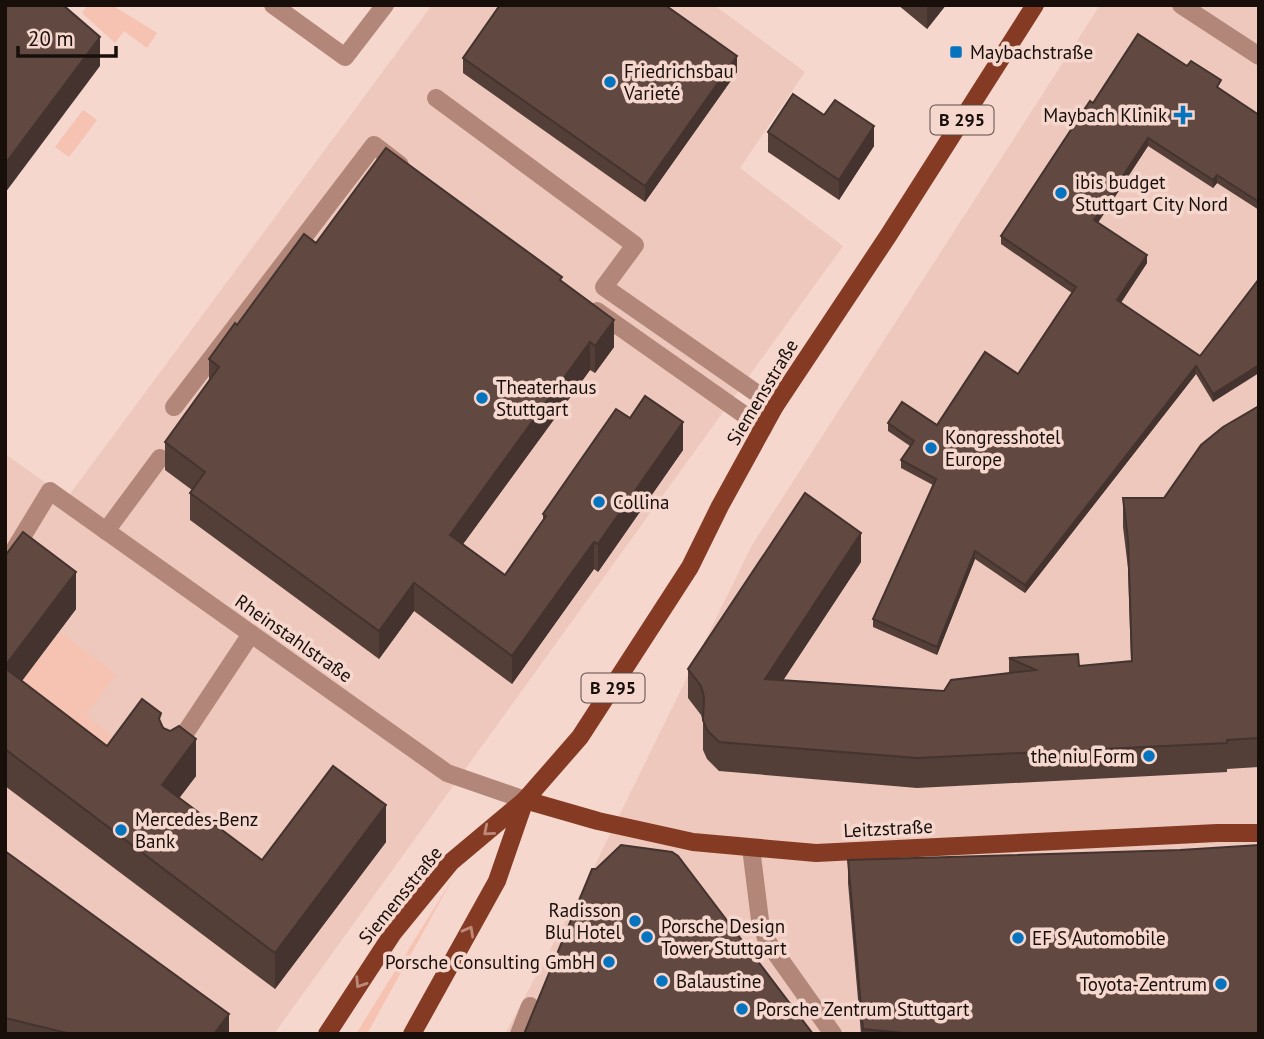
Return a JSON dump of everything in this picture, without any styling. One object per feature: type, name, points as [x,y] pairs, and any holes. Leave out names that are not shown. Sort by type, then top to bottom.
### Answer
[{"type":"main road","name":"Siemensstraße","points":[[327,1034],[393,933],[451,862],[525,800],[570,750],[619,680],[690,568],[720,506],[775,406],[888,236],[1035,5]]},
{"type":"main road","name":"Siemensstraße","points":[[412,1034],[496,881],[525,800]]},
{"type":"main road","name":"Leitzstraße","points":[[525,800],[643,832],[694,842],[816,853],[1259,833]]},
{"type":"street","points":[[273,5],[345,57],[384,5]]},
{"type":"street","points":[[1181,5],[1259,55]]},
{"type":"street","points":[[436,98],[635,245],[604,287],[775,406]]},
{"type":"street","points":[[174,407],[374,145],[416,178]]},
{"type":"street","points":[[579,298],[763,428]]},
{"type":"street","points":[[106,531],[160,458]]},
{"type":"street","name":"Rheinstahlstraße","points":[[5,565],[50,491],[447,773],[525,800]]},
{"type":"street","points":[[170,756],[251,634]]},
{"type":"street","points":[[751,848],[760,919],[767,941],[833,1034]]},
{"type":"street","points":[[519,1034],[530,1006]]},
{"type":"shaded area","points":[[88,5],[112,5],[157,33],[147,48],[124,31],[115,43],[82,13]]},
{"type":"shaded area","points":[[432,5],[714,5],[805,72],[740,168],[843,246],[274,1034],[5,1034],[5,454],[67,498]]},
{"type":"shaded area","points":[[1100,5],[1259,5],[1259,1034],[505,1034],[591,873],[752,545]]},
{"type":"shaded area","points":[[83,110],[97,120],[69,157],[55,147]]},
{"type":"shaded area","points":[[60,632],[116,675],[85,715],[127,748],[102,779],[5,703]]},
{"type":"shaded area","points":[[453,878],[367,1034],[356,1034]]},
{"type":"building","points":[[5,5],[63,5],[100,37],[5,164]]},
{"type":"building","points":[[500,5],[665,5],[737,56],[645,186],[463,58]]},
{"type":"building","points":[[1138,34],[1187,66],[1191,61],[1221,80],[1217,87],[1259,115],[1259,202],[1217,175],[1213,180],[1148,138],[1094,220],[1147,255],[1117,300],[1200,356],[1259,279],[1259,365],[1213,394],[1196,366],[1025,585],[975,551],[937,647],[873,619],[936,479],[901,460],[914,441],[888,423],[902,402],[937,425],[985,352],[1018,374],[1076,287],[1001,236],[1090,101],[1093,103]]},
{"type":"building","points":[[793,94],[824,115],[835,100],[874,126],[839,180],[768,132]]},
{"type":"building","points":[[386,148],[562,277],[560,280],[614,320],[595,346],[590,342],[450,535],[505,575],[546,516],[543,514],[616,409],[630,418],[645,396],[683,422],[598,544],[594,542],[512,656],[414,583],[379,631],[190,493],[205,472],[165,442],[219,367],[209,359],[235,323],[237,325],[304,234],[316,243]]},
{"type":"building","points":[[1259,406],[1259,738],[1227,740],[1227,743],[917,758],[719,742],[707,730],[703,720],[704,697],[701,686],[688,669],[805,493],[861,533],[765,679],[944,691],[951,680],[1036,670],[1009,658],[1078,654],[1079,666],[1132,661],[1128,539],[1123,498],[1164,498],[1201,445],[1223,427]]},
{"type":"building","points":[[23,532],[76,572],[5,666],[5,556]]},
{"type":"building","points":[[5,668],[107,746],[142,699],[161,713],[159,719],[163,728],[170,731],[179,726],[196,739],[162,785],[262,860],[333,766],[386,805],[275,953],[5,749]]},
{"type":"building","points":[[621,845],[672,852],[678,856],[813,1034],[524,1034],[592,869],[596,869]]},
{"type":"building","name":"EF S Automobile","points":[[1259,845],[1259,1034],[913,1034],[863,1029],[848,860],[1180,850]]},
{"type":"building","points":[[5,851],[229,1014],[214,1034],[71,1034],[5,1018]]},
{"type":"place","name":"Maybachstraße","points":[[956,52]]},
{"type":"place","name":"Friedrichsbau Varieté","points":[[610,82]]},
{"type":"place","name":"Maybach Klinik","points":[[1183,115]]},
{"type":"place","name":"ibis budget Stuttgart City Nord","points":[[1061,193]]},
{"type":"place","name":"Theaterhaus Stuttgart","points":[[482,398]]},
{"type":"place","name":"Kongresshotel Europe","points":[[931,448]]},
{"type":"place","name":"Collina","points":[[599,502]]},
{"type":"place","name":"the niu Form","points":[[1149,756]]},
{"type":"place","name":"Mercedes-Benz Bank","points":[[121,830]]},
{"type":"place","name":"Radisson Blu Hotel","points":[[635,921]]},
{"type":"place","name":"Porsche Design Tower Stuttgart","points":[[647,937]]},
{"type":"place","name":"EF S Automobile","points":[[1018,938]]},
{"type":"place","name":"Porsche Consulting GmbH","points":[[609,962]]},
{"type":"place","name":"Balaustine","points":[[662,981]]},
{"type":"place","name":"Toyota-Zentrum","points":[[1221,984]]},
{"type":"place","name":"Porsche Zentrum Stuttgart","points":[[742,1009]]}]
